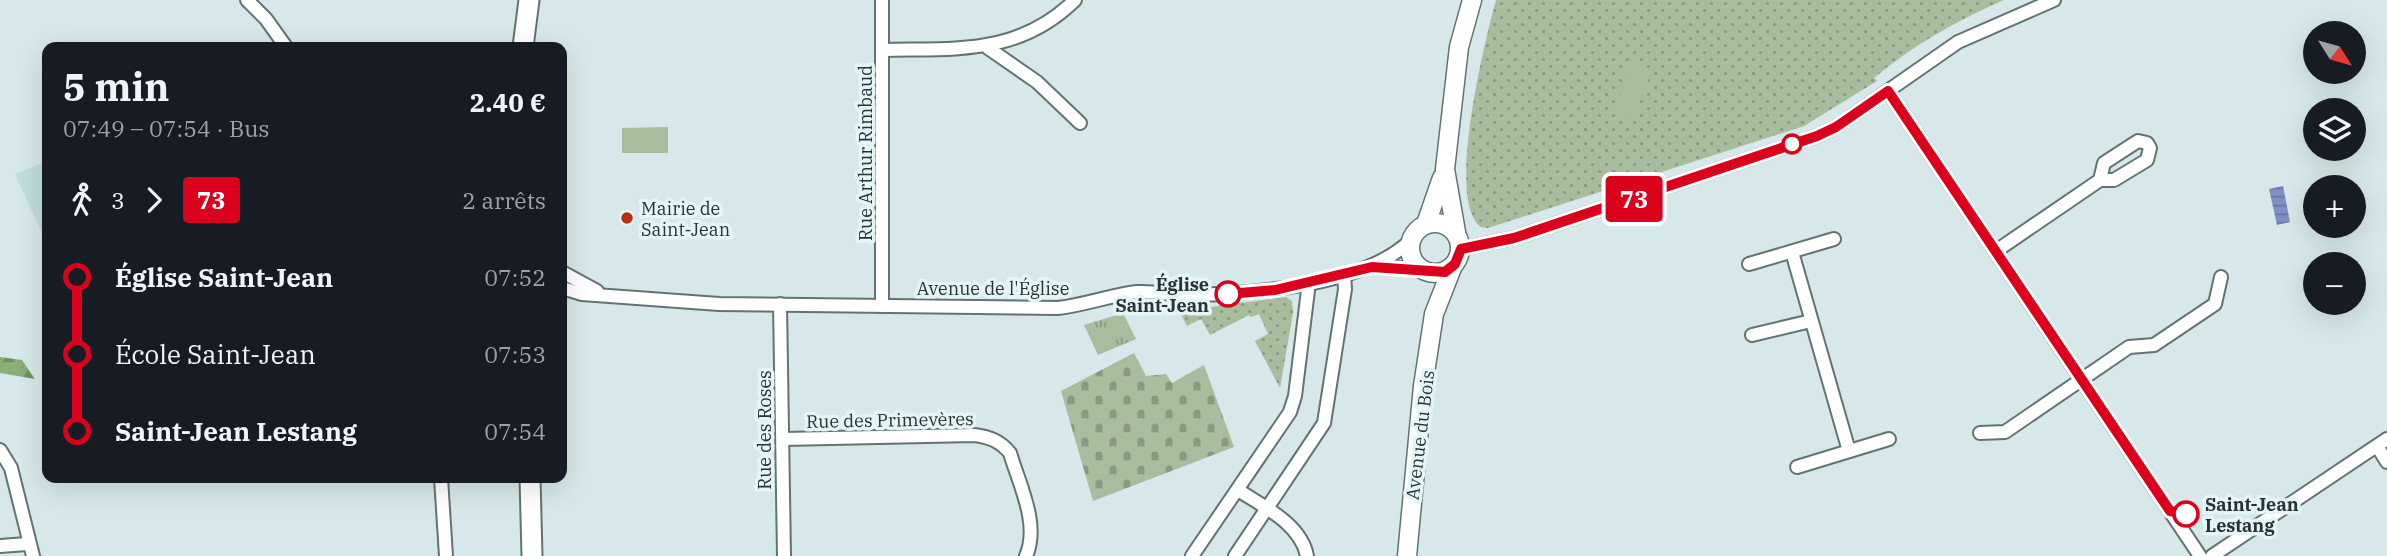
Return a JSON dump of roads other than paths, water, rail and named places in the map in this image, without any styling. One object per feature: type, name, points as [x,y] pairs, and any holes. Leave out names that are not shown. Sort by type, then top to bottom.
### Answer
[{"type":"main road","points":[[524,42],[529,0]]},
{"type":"main road","points":[[530,483],[533,556]]},
{"type":"street","points":[[247,0],[266,19],[282,42]]},
{"type":"street","name":"Rue Arthur Rimbaud","points":[[882,0],[882,306]]},
{"type":"street","points":[[883,50],[988,48],[1040,25],[1075,0]]},
{"type":"street","points":[[1445,169],[1458,241],[1452,268],[1438,274],[1421,269],[1413,261],[1411,240],[1426,224],[1445,169],[1457,60],[1472,0]]},
{"type":"street","points":[[1426,224],[1439,222],[1458,241],[1514,238],[1817,136],[1836,127],[1958,43],[2054,0]]},
{"type":"street","points":[[988,48],[1037,82],[1080,123]]},
{"type":"street","points":[[1888,91],[2200,556]]},
{"type":"street","points":[[1996,251],[2100,180]]},
{"type":"street","points":[[1749,264],[1834,239]]},
{"type":"street","name":"Avenue de l'Église","points":[[567,290],[582,295],[719,304],[1058,308],[1093,304],[1138,292],[1236,293],[1309,282],[1372,267],[1394,255],[1411,240]]},
{"type":"street","points":[[1792,252],[1849,451]]},
{"type":"street","name":"Avenue de l'Église","points":[[1372,267],[1421,269]]},
{"type":"street","name":"Avenue du Bois","points":[[1408,556],[1420,413],[1434,314],[1452,268]]},
{"type":"street","name":"Avenue du Bois","points":[[1421,269],[1428,281],[1434,314]]},
{"type":"street","points":[[1235,556],[1324,423],[1345,289],[1344,274]]},
{"type":"street","name":"Avenue de l'Église","points":[[567,275],[585,287],[611,296]]},
{"type":"street","points":[[1980,433],[2005,432],[2129,347],[2154,345],[2215,304],[2221,277]]},
{"type":"street","points":[[1192,556],[1290,412],[1295,396],[1309,282]]},
{"type":"street","name":"Rue des Roses","points":[[780,304],[784,556]]},
{"type":"street","points":[[1752,335],[1811,321]]},
{"type":"street","name":"Rue des Primevères","points":[[783,439],[989,437],[1002,443],[1010,453],[1031,527],[1032,542],[1026,556]]},
{"type":"street","points":[[1797,467],[1889,439]]},
{"type":"street","points":[[2212,556],[2382,443],[2387,462]]},
{"type":"street","points":[[0,450],[11,468],[30,550],[0,546]]},
{"type":"street","points":[[441,483],[446,556]]},
{"type":"street","points":[[1238,490],[1296,531],[1304,542],[1307,556]]},
{"type":"water","points":[[2283,186],[2290,222],[2277,225],[2269,189]]},
{"type":"place","name":"Mairie de Saint-Jean","points":[[627,218]]},
{"type":"place","name":"Église Saint-Jean","points":[[1228,294]]},
{"type":"place","name":"Saint-Jean Lestang","points":[[2186,514]]}]
